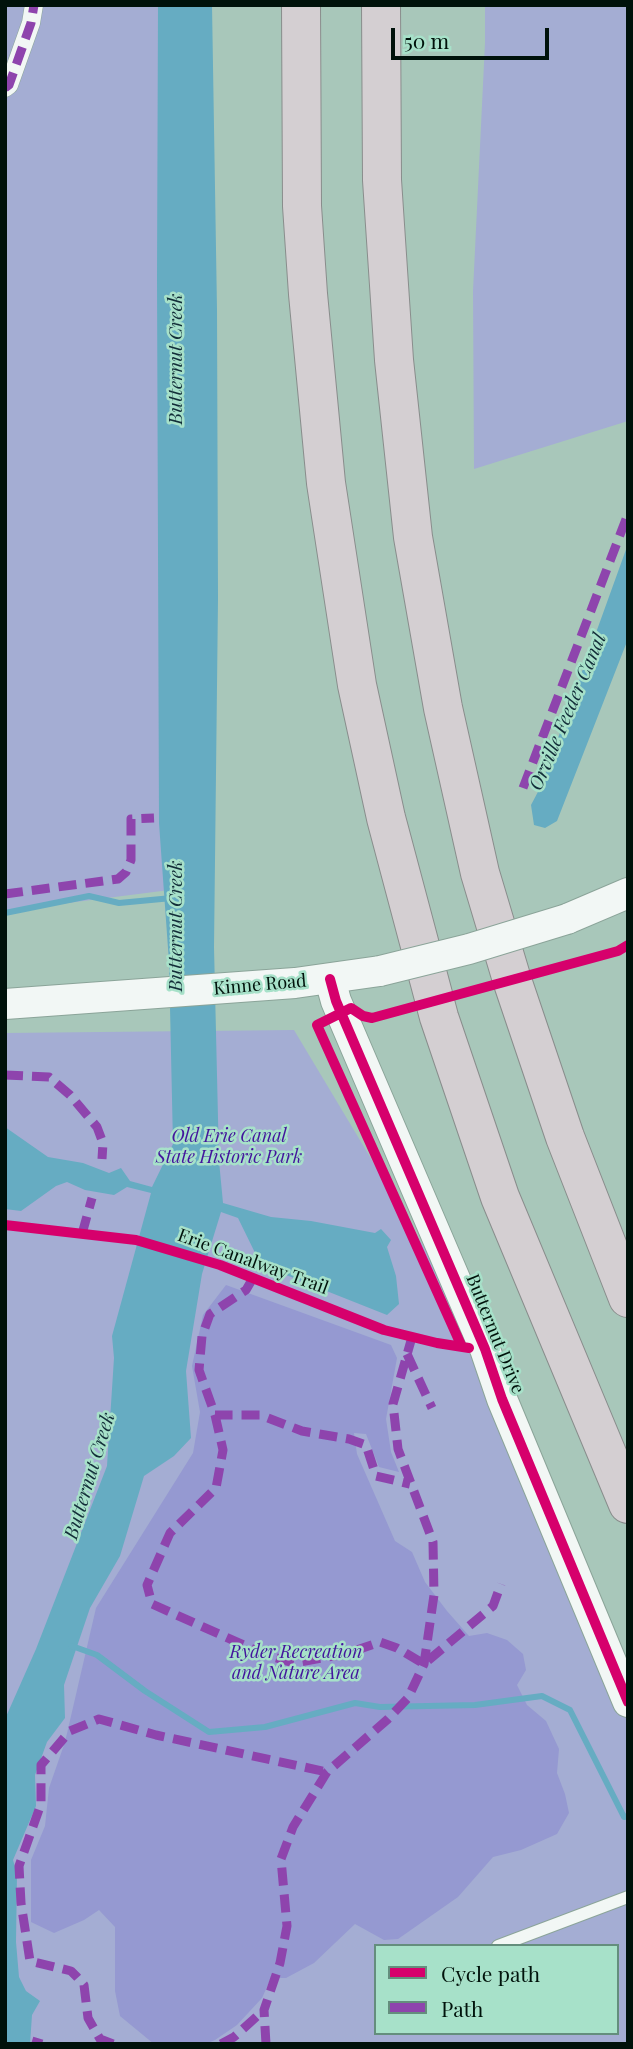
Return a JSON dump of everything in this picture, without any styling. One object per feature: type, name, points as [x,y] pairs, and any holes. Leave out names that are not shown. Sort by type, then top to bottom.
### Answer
[{"type":"highway","points":[[301,5],[302,206],[307,294],[326,483],[357,685],[386,818],[439,1017],[499,1197],[628,1504]]},
{"type":"highway","points":[[381,5],[382,180],[394,360],[413,537],[443,708],[480,873],[512,980],[565,1138],[628,1298]]},
{"type":"street","points":[[5,88],[9,85],[31,23],[34,5]]},
{"type":"street","name":"Kinne Road","points":[[5,1004],[295,983],[380,971],[469,950],[566,919],[628,893]]},
{"type":"street","name":"Butternut Drive","points":[[330,979],[336,1001],[485,1349],[502,1399],[628,1702]]},
{"type":"lane","points":[[503,1944],[628,1896]]},
{"type":"green space","points":[[5,5],[192,5],[193,887],[5,911]]},
{"type":"green space","points":[[485,5],[628,5],[628,421],[474,469],[473,291]]},
{"type":"green space","name":"Ryder Recreation and Nature Area","points":[[294,1030],[485,1349],[628,1702],[628,2044],[5,2044],[5,1033]]},
{"type":"green space","points":[[226,1285],[391,1345],[397,1358],[386,1419],[391,1452],[399,1472],[379,1467],[366,1434],[354,1433],[357,1454],[395,1541],[412,1552],[425,1582],[447,1611],[469,1636],[487,1633],[507,1640],[523,1654],[526,1670],[517,1685],[527,1705],[546,1721],[559,1749],[557,1773],[569,1813],[557,1834],[521,1850],[493,1857],[458,1897],[398,1939],[384,1940],[355,1924],[314,1963],[286,1978],[271,1978],[262,1998],[237,2025],[215,2040],[205,2044],[154,2044],[120,2016],[115,1991],[115,1927],[99,1910],[54,1933],[31,1922],[31,1860],[45,1826],[49,1788],[65,1742],[96,1608],[193,1453],[200,1412],[192,1366],[203,1315]]},
{"type":"water","name":"Butternut Creek","points":[[158,5],[212,5],[218,599],[214,947],[219,1161],[223,1203],[271,1217],[311,1221],[375,1233],[381,1229],[391,1240],[387,1247],[396,1276],[399,1304],[387,1315],[261,1265],[238,1218],[221,1212],[202,1274],[186,1371],[191,1438],[174,1456],[144,1476],[120,1556],[90,1608],[64,1685],[65,1718],[47,1742],[35,1775],[36,1806],[13,1860],[17,1874],[16,1942],[19,1977],[26,1991],[40,2001],[32,2015],[30,2044],[5,2044],[5,1719],[36,1649],[107,1466],[114,1358],[112,1336],[151,1193],[127,1187],[114,1195],[85,1190],[67,1182],[56,1186],[21,1211],[5,1209],[5,1127],[48,1157],[83,1163],[109,1173],[121,1168],[130,1181],[152,1187],[173,1144],[169,962],[159,823]]},
{"type":"water","name":"Orville Feeder Canal","points":[[628,544],[628,639],[557,821],[545,828],[534,825],[531,805],[540,788]]},
{"type":"waterway","name":"Butternut Creek","points":[[5,913],[89,896],[119,903],[172,898]]},
{"type":"waterway","points":[[72,1646],[97,1655],[145,1691],[209,1732],[265,1727],[355,1703],[380,1707],[475,1705],[542,1696],[570,1710],[624,1817],[628,1816]]},
{"type":"marked path","points":[[5,88],[9,85],[31,23],[34,5]]},
{"type":"marked path","points":[[523,788],[628,514]]},
{"type":"marked path","points":[[5,894],[118,879],[126,872],[131,860],[131,819],[154,818]]},
{"type":"marked path","points":[[5,1075],[49,1077],[70,1095],[97,1127],[103,1143],[102,1159]]},
{"type":"marked path","points":[[82,1234],[92,1198]]},
{"type":"marked path","points":[[253,1278],[246,1290],[210,1314],[202,1336],[199,1370],[215,1415],[260,1415],[302,1431],[349,1439],[366,1445],[376,1476],[410,1484]]},
{"type":"marked path","points":[[266,2044],[264,2010],[280,1963],[287,1926],[281,1859],[293,1827],[327,1772],[408,1698],[424,1664],[434,1595],[433,1542],[398,1449],[393,1404],[412,1337]]},
{"type":"marked path","points":[[407,1354],[432,1408]]},
{"type":"marked path","points":[[215,1415],[223,1450],[216,1488],[170,1533],[147,1585],[152,1604],[266,1655],[294,1663],[345,1654],[380,1642],[397,1648],[424,1664],[493,1606],[501,1584]]},
{"type":"marked path","points":[[113,2044],[100,2039],[88,2018],[84,1985],[71,1971],[30,1961],[21,1903],[19,1866],[41,1804],[41,1765],[70,1731],[99,1719],[156,1735],[327,1772]]},
{"type":"marked path","points":[[221,2044],[234,2037],[264,2010]]},
{"type":"marked path","points":[[32,2041],[42,2044]]},
{"type":"cycle path","points":[[462,1347],[317,1025],[351,1008],[372,1018],[618,951],[628,945]]},
{"type":"cycle path","points":[[330,979],[336,1001],[485,1349],[502,1399],[628,1702]]},
{"type":"cycle path","name":"Erie Canalway Trail","points":[[5,1225],[136,1240],[220,1265],[384,1330],[469,1348]]},
{"type":"park label","name":"Old Erie Canal State Historic Park","points":[[229,1146]]}]
